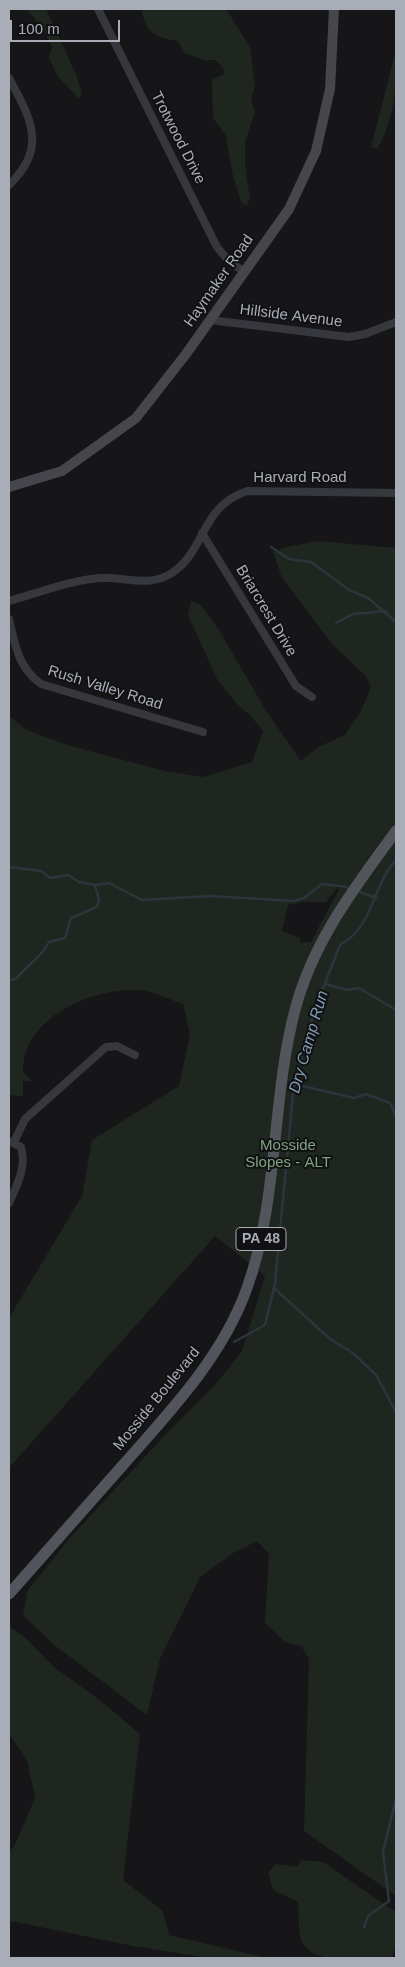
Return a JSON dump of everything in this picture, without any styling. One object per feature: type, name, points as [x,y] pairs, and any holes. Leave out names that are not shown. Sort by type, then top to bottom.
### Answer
[{"type":"main road","name":"Haymaker Road","points":[[9,487],[62,471],[136,418],[210,320],[288,209],[316,151],[330,89],[334,9]]},
{"type":"main road","name":"Mosside Boulevard","points":[[9,1594],[190,1386],[226,1333],[246,1290],[267,1214],[288,1038],[302,985],[317,948],[341,907],[396,831]]},
{"type":"street","name":"Trotwood Drive","points":[[98,9],[217,247],[227,259],[244,272]]},
{"type":"street","points":[[9,78],[26,110],[31,123],[34,141],[29,160],[19,175],[9,185]]},
{"type":"street","name":"Hillside Avenue","points":[[210,320],[349,337],[365,334],[396,322]]},
{"type":"street","name":"Harvard Road","points":[[9,601],[98,578],[132,582],[159,579],[172,573],[184,562],[219,506],[231,496],[247,491],[396,493]]},
{"type":"street","name":"Briarcrest Drive","points":[[202,533],[296,686],[312,697]]},
{"type":"street","name":"Rush Valley Road","points":[[9,619],[18,658],[28,672],[41,684],[203,732]]},
{"type":"street","points":[[9,1203],[23,1168],[21,1147],[12,1141],[25,1119],[106,1047],[117,1046],[135,1055]]},
{"type":"green space","points":[[26,9],[46,9],[76,74],[82,94],[78,98],[58,77],[49,58],[52,47],[42,27]]},
{"type":"green space","points":[[141,9],[226,9],[250,47],[255,86],[251,99],[255,112],[245,142],[245,166],[250,199],[246,206],[241,202],[233,176],[226,136],[213,118],[212,79],[223,75],[224,69],[216,60],[204,60],[184,53],[178,41],[157,36],[146,24]]},
{"type":"green space","points":[[396,50],[394,101],[388,125],[377,149],[371,147]]},
{"type":"green space","name":"Mosside Slopes - ALT","points":[[318,541],[396,548],[396,1896],[304,1831],[309,1659],[301,1646],[285,1642],[265,1623],[269,1554],[257,1541],[233,1553],[200,1577],[160,1659],[147,1715],[53,1644],[23,1615],[27,1591],[69,1539],[163,1437],[216,1384],[242,1351],[265,1276],[215,1236],[9,1468],[9,1318],[82,1196],[92,1140],[179,1086],[190,1034],[183,1004],[139,990],[101,994],[63,1010],[47,1021],[34,1036],[26,1053],[23,1072],[32,1081],[23,1081],[23,1096],[9,1095],[9,716],[27,730],[67,745],[165,771],[203,777],[252,762],[263,731],[251,716],[236,703],[217,679],[188,615],[191,601],[200,604],[219,630],[265,709],[301,761],[318,747],[345,735],[361,711],[371,687],[365,675],[333,645],[282,578],[273,552],[286,547]],"holes":[[[340,887],[311,942],[300,943],[300,938],[282,931],[288,905],[302,902],[326,902]]]},
{"type":"green space","points":[[9,1626],[29,1641],[54,1667],[97,1698],[140,1734],[123,1880],[163,1911],[169,1935],[267,1958],[209,1958],[133,1946],[9,1922],[9,1853],[16,1842],[35,1798],[27,1760],[9,1734]]},
{"type":"green space","points":[[302,1860],[323,1862],[396,1912],[396,1943],[392,1958],[331,1958],[310,1951],[303,1944],[299,1930],[298,1902],[273,1890],[268,1872],[276,1864],[297,1867]]},
{"type":"waterway","points":[[271,547],[289,559],[311,562],[349,590],[368,598],[396,622]]},
{"type":"waterway","points":[[336,623],[353,614],[386,611]]},
{"type":"waterway","name":"Dry Camp Run","points":[[234,1342],[265,1325],[275,1284],[294,1084],[315,1009],[340,945],[360,927],[367,916],[382,881],[396,860]]},
{"type":"waterway","points":[[9,867],[41,871],[50,878],[68,875],[79,882],[95,885],[109,883],[142,900],[210,896],[294,901],[304,898],[322,884],[347,887]]},
{"type":"waterway","points":[[9,980],[16,979],[42,953],[49,942],[65,938],[71,918],[97,907],[99,899],[95,886]]},
{"type":"waterway","points":[[360,892],[377,898]]},
{"type":"waterway","points":[[325,984],[347,990],[359,988],[396,1010]]},
{"type":"waterway","points":[[294,1084],[354,1098],[366,1094],[390,1103],[396,1116]]},
{"type":"waterway","points":[[274,1288],[330,1339],[353,1353],[376,1375],[396,1412]]},
{"type":"waterway","points":[[364,1927],[368,1916],[389,1901],[383,1852],[396,1799]]}]
